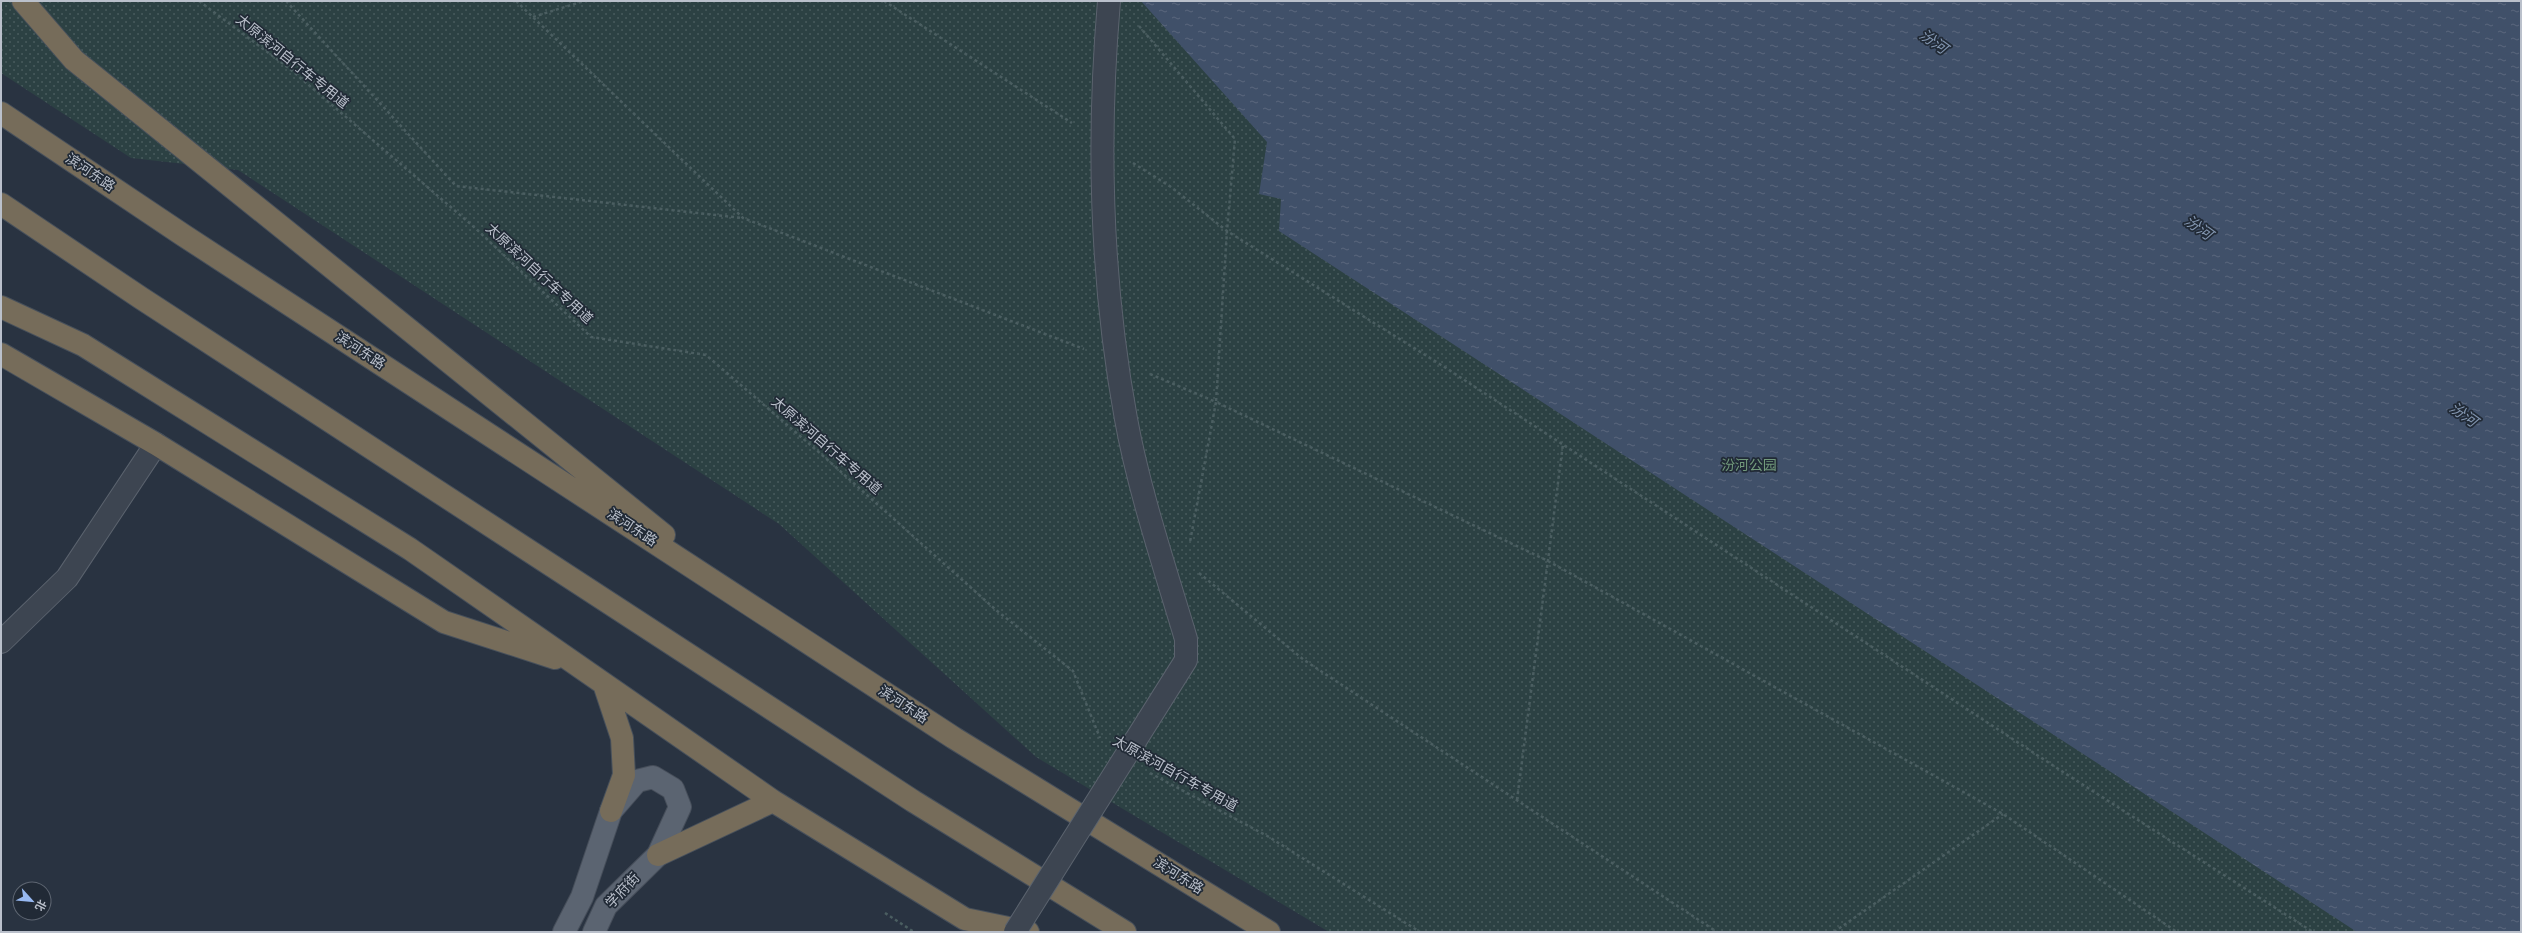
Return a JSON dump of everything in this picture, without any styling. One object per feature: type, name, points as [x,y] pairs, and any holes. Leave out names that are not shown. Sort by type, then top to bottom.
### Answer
[{"type":"highway","points":[[23,1],[74,60],[762,613]]},
{"type":"highway","name":"滨河东路","points":[[1,113],[190,239],[954,738],[1269,932]]},
{"type":"highway","points":[[1,204],[154,306],[900,793],[1125,932]]},
{"type":"highway","points":[[1,307],[83,345],[410,549],[773,801],[965,919],[1028,932]]},
{"type":"highway","points":[[1,354],[156,444],[444,622],[578,666]]},
{"type":"highway","points":[[604,684],[622,738],[624,775],[611,811]]},
{"type":"highway","points":[[658,855],[773,801]]},
{"type":"main road","points":[[564,932],[582,897],[611,811],[637,781],[653,777],[673,789],[680,807],[658,855]]},
{"type":"main road","name":"学府街","points":[[594,932],[606,906],[658,855]]},
{"type":"street","points":[[1015,932],[1186,660],[1186,639],[1126,419],[1114,331],[1105,245],[1102,84],[1109,1]]},
{"type":"street","points":[[1,642],[67,578],[156,444]]},
{"type":"path","name":"太原滨河自行车专用道","points":[[199,1],[290,69],[474,227],[591,337],[706,355],[822,455],[996,610],[1073,671],[1101,741]]},
{"type":"path","points":[[286,1],[456,186],[742,218],[1086,350]]},
{"type":"path","points":[[516,1],[742,218]]},
{"type":"path","points":[[533,18],[584,1]]},
{"type":"path","points":[[884,1],[1078,127]]},
{"type":"path","points":[[1136,23],[1235,139],[1226,232],[1216,402],[1189,547]]},
{"type":"path","points":[[1131,161],[1171,188],[1226,232],[1446,368],[2063,772],[2313,932]]},
{"type":"path","points":[[1146,372],[1216,402],[1548,561],[2003,814],[2177,932]]},
{"type":"path","points":[[1517,800],[1563,444]]},
{"type":"path","points":[[1198,572],[1304,660],[1718,932]]},
{"type":"path","name":"太原滨河自行车专用道","points":[[1145,770],[1269,837],[1420,932]]},
{"type":"path","points":[[1834,932],[2003,814]]},
{"type":"path","points":[[885,913],[914,932]]},
{"type":"green space","name":"汾河公园","points":[[1,1],[2521,1],[2521,932],[1329,932],[1036,757],[779,524],[238,170],[131,158],[1,73]]},
{"type":"water","name":"汾河","points":[[1141,1],[2521,1],[2521,932],[2357,932],[1279,231],[1281,199],[1259,194],[1267,142]]}]
